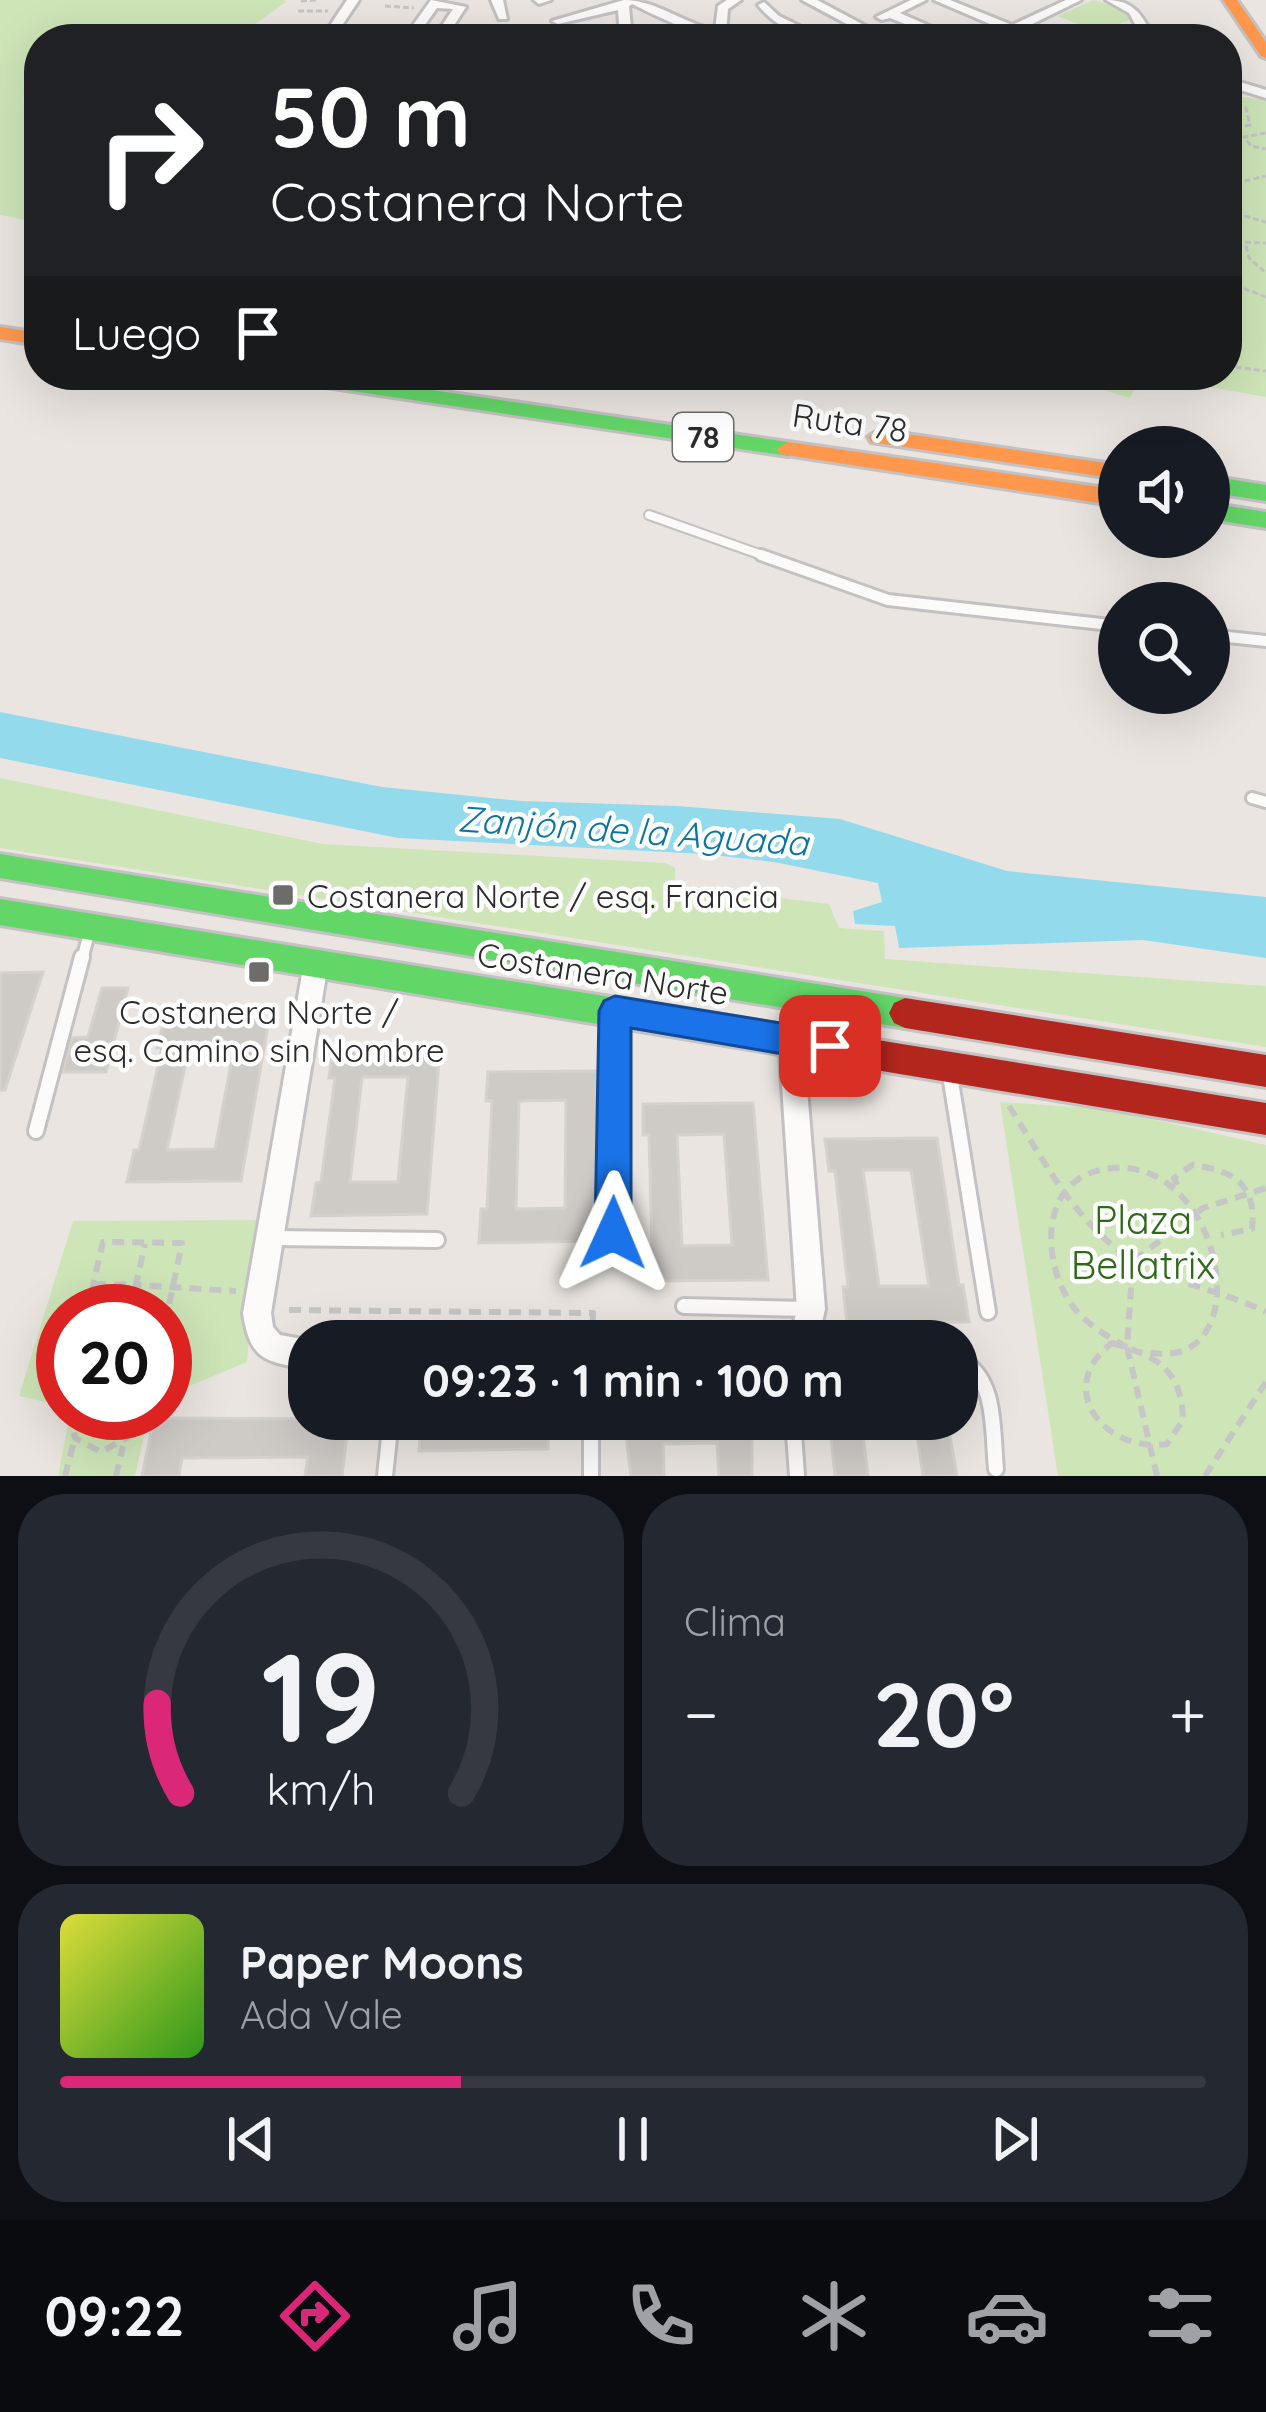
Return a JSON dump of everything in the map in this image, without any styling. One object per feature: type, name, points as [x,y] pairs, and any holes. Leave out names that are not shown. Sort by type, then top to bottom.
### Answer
[{"type":"main road","points":[[1230,0],[1266,53]]},
{"type":"main road","points":[[1253,0],[1266,20]]},
{"type":"main road","name":"Ruta 78","points":[[388,390],[1098,495]]},
{"type":"main road","name":"Ruta 78","points":[[547,390],[1098,469]]},
{"type":"main road","points":[[1230,487],[1266,493]]},
{"type":"main road","points":[[1230,514],[1266,520]]},
{"type":"main road","name":"Costanera Norte","points":[[0,866],[1266,1071]]},
{"type":"main road","name":"Costanera Norte","points":[[0,911],[1266,1119]]},
{"type":"street","points":[[497,0],[503,17]]},
{"type":"street","points":[[721,24],[722,8],[735,0]]},
{"type":"street","points":[[808,0],[854,24]]},
{"type":"street","points":[[867,24],[920,0]]},
{"type":"street","points":[[940,0],[1000,24]]},
{"type":"street","points":[[1024,24],[1075,0]]},
{"type":"street","points":[[1112,0],[1134,11],[1141,24]]},
{"type":"street","points":[[436,2],[460,7],[449,24]]},
{"type":"street","points":[[558,21],[629,2],[674,24]]},
{"type":"street","points":[[647,8],[670,2]]},
{"type":"street","points":[[764,5],[786,24]]},
{"type":"street","points":[[891,14],[915,24]]},
{"type":"street","points":[[288,1352],[260,1333],[257,1313],[316,963]]},
{"type":"street","points":[[791,1040],[809,1320]]},
{"type":"lane","points":[[650,515],[874,596],[1098,623]]},
{"type":"lane","points":[[1230,637],[1266,640]]},
{"type":"lane","points":[[1252,798],[1266,802]]},
{"type":"lane","points":[[36,1131],[91,926]]},
{"type":"lane","points":[[613,1233],[615,1011]]},
{"type":"lane","points":[[949,1066],[988,1312]]},
{"type":"lane","points":[[270,1238],[437,1240]]},
{"type":"lane","points":[[684,1306],[811,1309]]},
{"type":"lane","points":[[978,1371],[996,1469]]},
{"type":"lane","points":[[385,1476],[389,1440]]},
{"type":"lane","points":[[591,1440],[591,1476]]},
{"type":"lane","points":[[794,1440],[797,1476]]},
{"type":"path","points":[[301,1],[317,0]]},
{"type":"path","points":[[298,10],[349,6]]},
{"type":"path","points":[[1242,107],[1254,132]]},
{"type":"path","points":[[1242,126],[1250,125]]},
{"type":"path","points":[[1266,133],[1254,132],[1244,140],[1266,149]]},
{"type":"path","points":[[1242,245],[1266,242]]},
{"type":"path","points":[[1246,246],[1249,258],[1266,273]]},
{"type":"path","points":[[988,1073],[1063,1191],[1133,1261],[1233,1294],[1266,1312]]},
{"type":"path","points":[[1178,1186],[1174,1178],[1192,1165],[1227,1168],[1251,1192],[1256,1207],[1252,1229],[1221,1235]]},
{"type":"path","points":[[1127,1347],[1096,1330],[1072,1305],[1055,1275],[1048,1244],[1051,1214],[1063,1191],[1081,1176],[1127,1167],[1178,1186],[1203,1208],[1227,1250]]},
{"type":"path","points":[[1157,1476],[1127,1347],[1133,1261],[1203,1208],[1266,1188]]},
{"type":"path","points":[[94,1284],[104,1242],[182,1243],[175,1284]]},
{"type":"path","points":[[136,1284],[145,1242]]},
{"type":"path","points":[[1229,1307],[1233,1280]]},
{"type":"path","points":[[192,1288],[248,1292]]},
{"type":"path","points":[[289,1310],[593,1313],[593,1320]]},
{"type":"path","points":[[1148,1352],[1171,1369],[1184,1403],[1177,1434],[1153,1449],[1118,1441],[1103,1428],[1085,1395],[1084,1377],[1098,1349],[1112,1343],[1148,1352],[1185,1352],[1209,1340],[1217,1330]]},
{"type":"path","points":[[1205,1476],[1266,1382]]},
{"type":"path","points":[[65,1476],[74,1440]]},
{"type":"path","points":[[79,1440],[101,1452],[123,1444]]},
{"type":"path","points":[[116,1476],[126,1440]]},
{"type":"green space","points":[[0,0],[287,1],[256,24],[24,24],[24,220],[0,215]]},
{"type":"green space","points":[[1094,0],[1126,11],[1129,20],[1078,24],[1057,16]]},
{"type":"green space","points":[[1242,97],[1266,100],[1266,397],[1226,390],[1242,390]]},
{"type":"green space","points":[[1104,390],[1134,390],[1130,398]]},
{"type":"green space","points":[[0,778],[323,844],[665,863],[675,868],[675,885],[829,904],[839,928],[884,931],[885,959],[1266,986],[1266,1047],[0,848]]},
{"type":"green space","name":"Plaza Bellatrix","points":[[1000,1102],[1107,1109],[1266,1145],[1266,1476],[1058,1476]]},
{"type":"green space","points":[[258,1220],[247,1362],[192,1385],[192,1284],[54,1284],[73,1221]]},
{"type":"green space","points":[[36,1341],[36,1400],[19,1396]]},
{"type":"green space","points":[[65,1440],[143,1440],[135,1476],[58,1476]]},
{"type":"water","name":"Zanjón de la Aguada","points":[[0,712],[382,787],[521,801],[677,806],[840,819],[1007,871],[1266,897],[1266,958],[1143,940],[899,948],[895,926],[855,924],[853,911],[882,902],[878,883],[774,862],[704,854],[398,838],[0,758]]},
{"type":"building","points":[[43,972],[5,1090],[0,1090],[0,973]]},
{"type":"building","points":[[102,988],[128,988],[106,1072],[63,1072],[72,1038],[88,1037]]},
{"type":"building","points":[[269,1019],[241,1181],[127,1182],[134,1150],[139,1150],[164,1021]],"holes":[[[234,1047],[215,1149],[167,1150],[189,1048]]]},
{"type":"building","points":[[440,1048],[427,1214],[311,1216],[316,1183],[321,1182],[335,1078],[329,1078],[333,1049]],"holes":[[[362,1077],[408,1077],[398,1182],[350,1182]]]},
{"type":"building","points":[[597,1071],[597,1241],[479,1243],[481,1209],[487,1209],[492,1101],[486,1101],[488,1072]],"holes":[[[566,1100],[565,1208],[516,1209],[519,1101]]]},
{"type":"building","points":[[753,1103],[768,1280],[648,1281],[647,1246],[652,1246],[649,1135],[643,1135],[643,1104]],"holes":[[[724,1134],[732,1245],[682,1246],[677,1135]]]},
{"type":"building","points":[[937,1138],[969,1320],[847,1320],[843,1287],[848,1287],[835,1171],[829,1171],[825,1139]],"holes":[[[863,1170],[911,1170],[929,1286],[879,1286]]]},
{"type":"building","points":[[192,1418],[288,1419],[288,1440],[346,1440],[342,1476],[305,1476],[308,1457],[182,1458],[179,1476],[142,1476],[149,1440],[192,1440]]},
{"type":"building","points":[[420,1440],[548,1440],[548,1449],[419,1451]]},
{"type":"building","points":[[627,1440],[752,1440],[752,1476],[719,1476],[717,1443],[663,1444],[664,1476],[631,1476]]},
{"type":"building","points":[[831,1440],[864,1440],[868,1476],[835,1476]]},
{"type":"building","points":[[918,1440],[951,1440],[957,1476],[923,1476]]},
{"type":"traffic: fast","points":[[388,390],[788,449]]},
{"type":"traffic: fast","points":[[1230,487],[1266,493]]},
{"type":"traffic: fast","points":[[1230,514],[1266,520]]},
{"type":"traffic: fast","points":[[0,866],[905,1013]]},
{"type":"traffic: fast","points":[[0,912],[834,1048]]},
{"type":"traffic: slow","points":[[1230,0],[1266,53]]},
{"type":"traffic: slow","points":[[0,333],[24,337]]},
{"type":"traffic: slow","points":[[879,437],[1098,469]]},
{"type":"traffic: slow","points":[[788,449],[1098,495]]},
{"type":"traffic: jam","points":[[905,1013],[1266,1071]]},
{"type":"traffic: jam","points":[[834,1048],[1266,1119]]},
{"type":"place","name":"Costanera Norte / esq. Francia","points":[[283,895]]},
{"type":"place","name":"Costanera Norte / esq. Camino sin Nombre","points":[[259,972]]},
{"type":"route","points":[[613,1233],[615,1011],[830,1046]]}]
